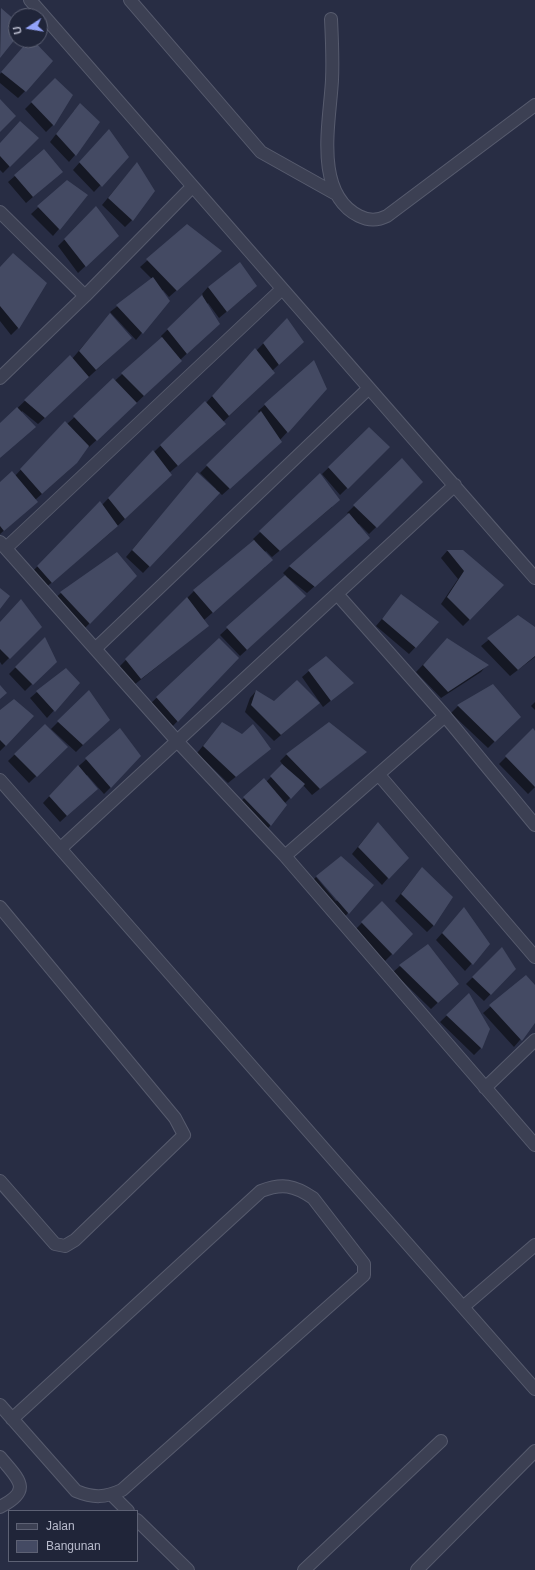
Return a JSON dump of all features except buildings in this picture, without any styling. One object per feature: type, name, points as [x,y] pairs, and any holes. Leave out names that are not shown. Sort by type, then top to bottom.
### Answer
[{"type":"street","points":[[30,0],[535,578]]},
{"type":"street","points":[[130,0],[261,152],[336,194],[355,214],[366,219],[379,220],[387,216],[535,105]]},
{"type":"street","points":[[331,19],[332,73],[327,149],[330,176],[336,194]]},
{"type":"street","points":[[0,378],[192,187]]},
{"type":"street","points":[[0,212],[84,296]]},
{"type":"street","points":[[282,289],[3,545],[177,741],[285,856],[535,1145]]},
{"type":"street","points":[[95,649],[369,388]]},
{"type":"street","points":[[61,848],[455,485]]},
{"type":"street","points":[[337,594],[445,716],[535,825]]},
{"type":"street","points":[[285,856],[445,716]]},
{"type":"street","points":[[379,775],[535,957]]},
{"type":"street","points":[[0,780],[535,1389]]},
{"type":"street","points":[[0,907],[175,1118],[184,1135],[75,1240],[65,1246],[55,1244],[0,1182]]},
{"type":"street","points":[[485,1088],[535,1040]]},
{"type":"street","points":[[0,1406],[76,1491],[90,1496],[112,1495],[122,1490],[364,1275],[364,1264],[313,1198],[302,1190],[290,1187],[275,1186],[261,1192],[12,1419]]},
{"type":"street","points":[[463,1307],[535,1245]]},
{"type":"street","points":[[304,1570],[441,1441]]},
{"type":"street","points":[[417,1570],[535,1451]]},
{"type":"street","points":[[0,1457],[16,1477],[20,1486],[19,1494],[13,1500],[0,1507]]},
{"type":"street","points":[[112,1495],[127,1510]]},
{"type":"street","points":[[138,1521],[188,1570]]}]
